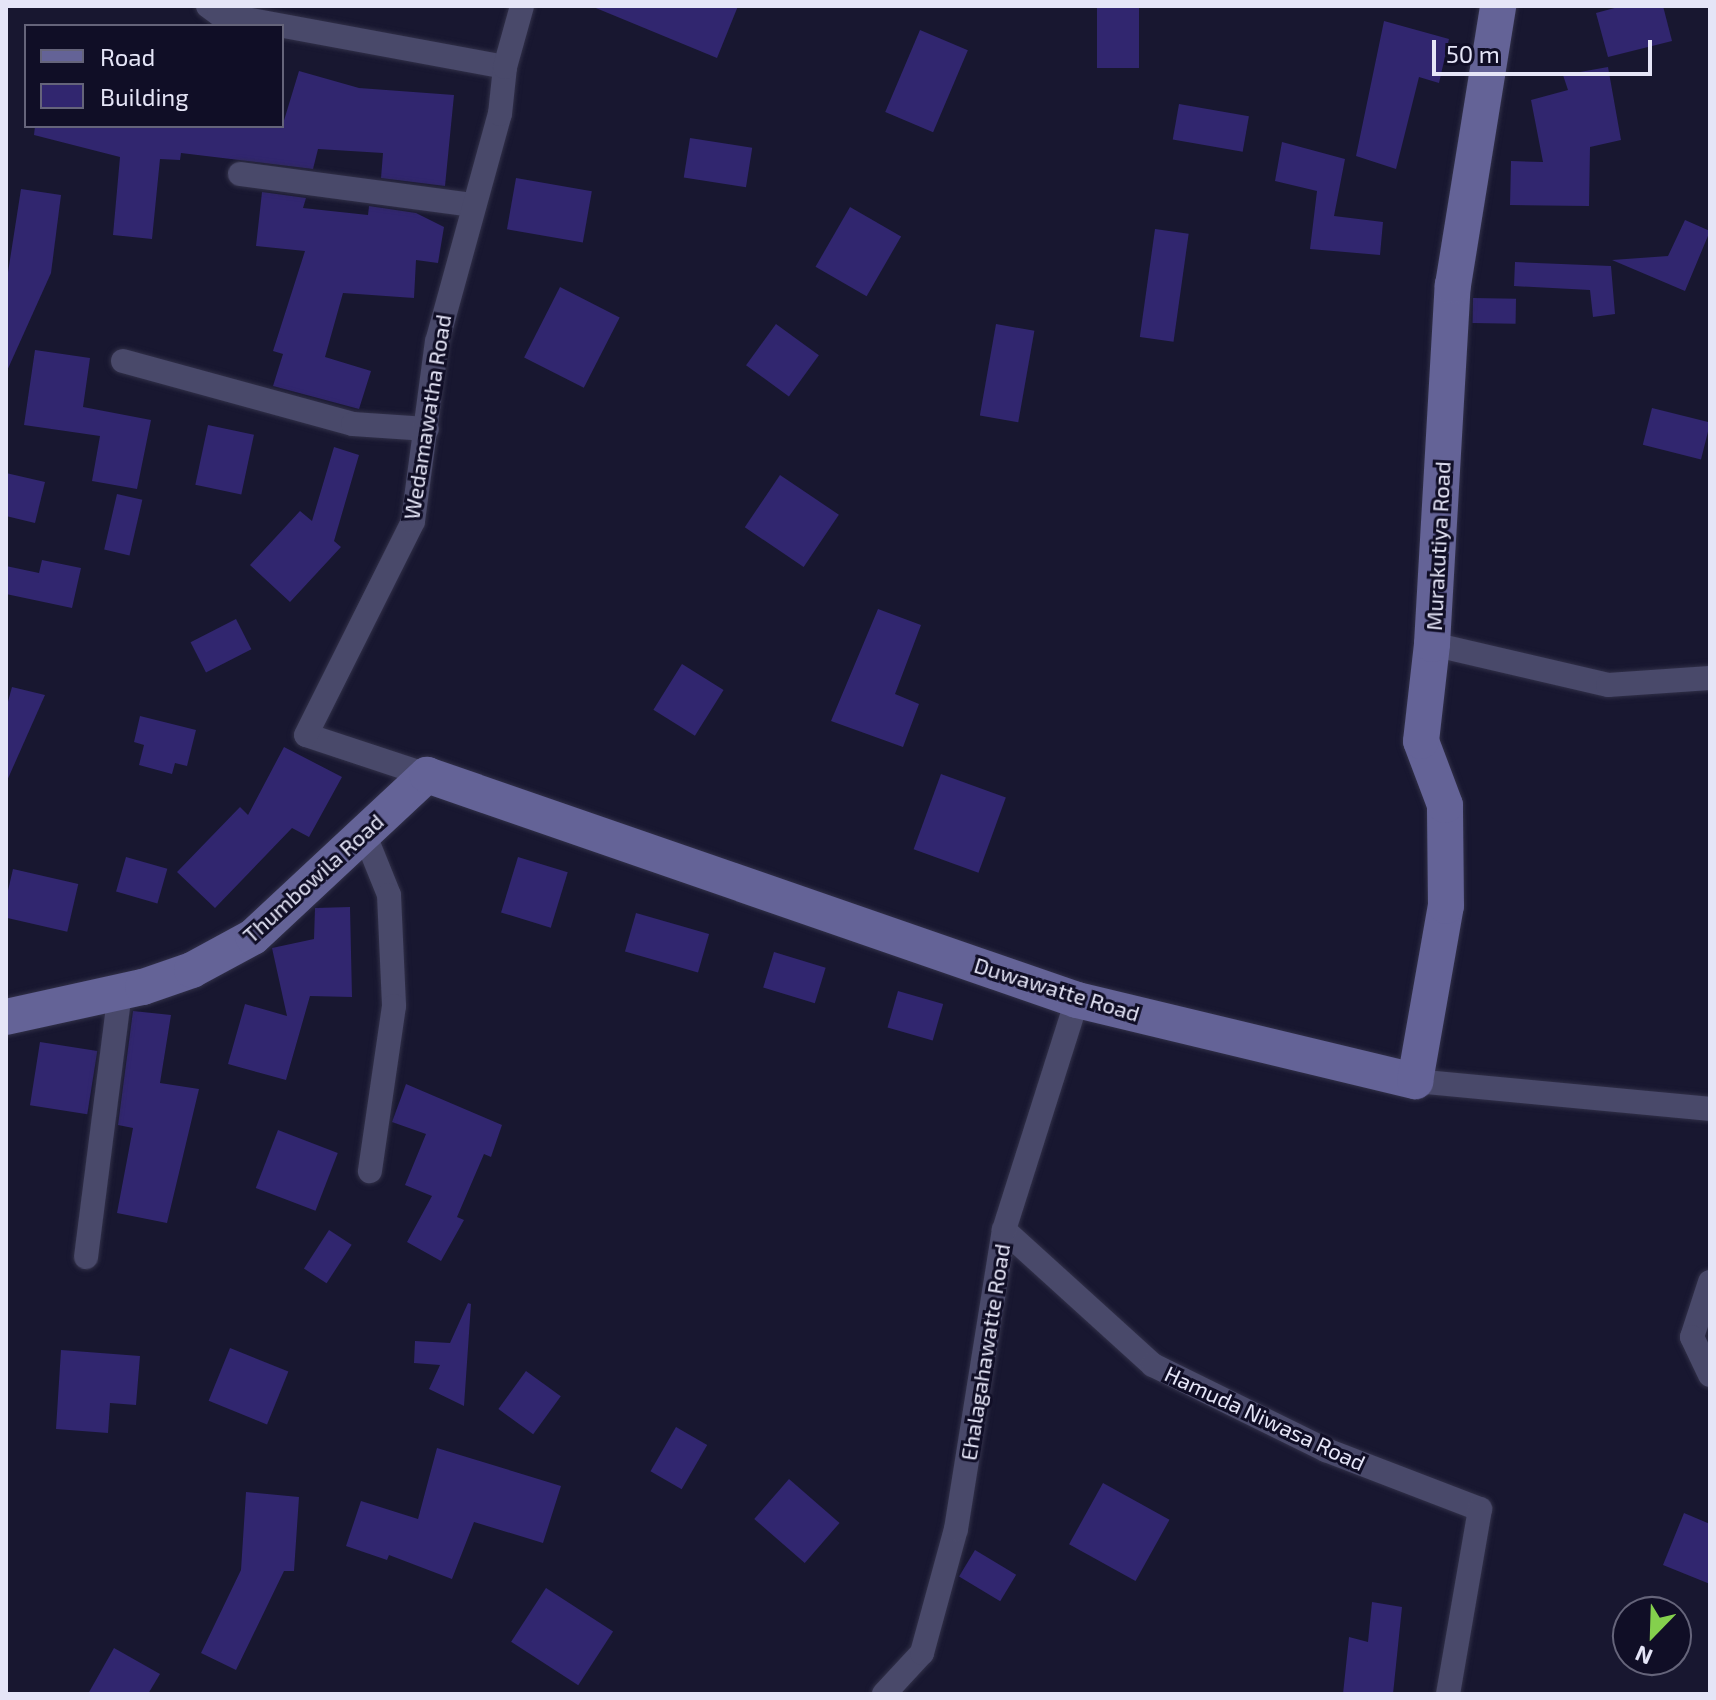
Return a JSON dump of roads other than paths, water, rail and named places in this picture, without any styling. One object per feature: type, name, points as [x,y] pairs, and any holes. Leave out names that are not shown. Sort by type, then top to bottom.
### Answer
[{"type":"street","points":[[208,6],[219,14],[273,24]]},
{"type":"street","name":"Wedamawatha Road","points":[[427,775],[306,735],[413,521],[437,342],[471,205],[500,114],[505,67],[522,6]]},
{"type":"street","name":"Murakutiya Road","points":[[1415,1081],[1446,906],[1445,805],[1421,741],[1432,644],[1453,285],[1498,6]]},
{"type":"street","points":[[284,26],[505,67]]},
{"type":"street","points":[[240,174],[471,205]]},
{"type":"street","points":[[123,361],[353,424],[427,429]]},
{"type":"street","points":[[1432,644],[1608,685],[1710,678]]},
{"type":"street","name":"Thumbowila Road","points":[[6,1017],[120,991],[192,970],[253,937],[427,775]]},
{"type":"street","name":"Duwawatte Road","points":[[427,775],[1077,1000],[1415,1081],[1710,1109]]},
{"type":"street","points":[[364,833],[389,895],[394,1006],[370,1171]]},
{"type":"street","points":[[86,1257],[120,991]]},
{"type":"street","name":"Ehalagahawatte Road","points":[[884,1694],[922,1653],[956,1529],[1004,1230],[1077,1000]]},
{"type":"street","name":"Hamuda Niwasa Road","points":[[1004,1230],[1153,1365],[1326,1450],[1480,1509],[1448,1694]]},
{"type":"street","points":[[1710,1282],[1692,1337],[1710,1375]]}]
